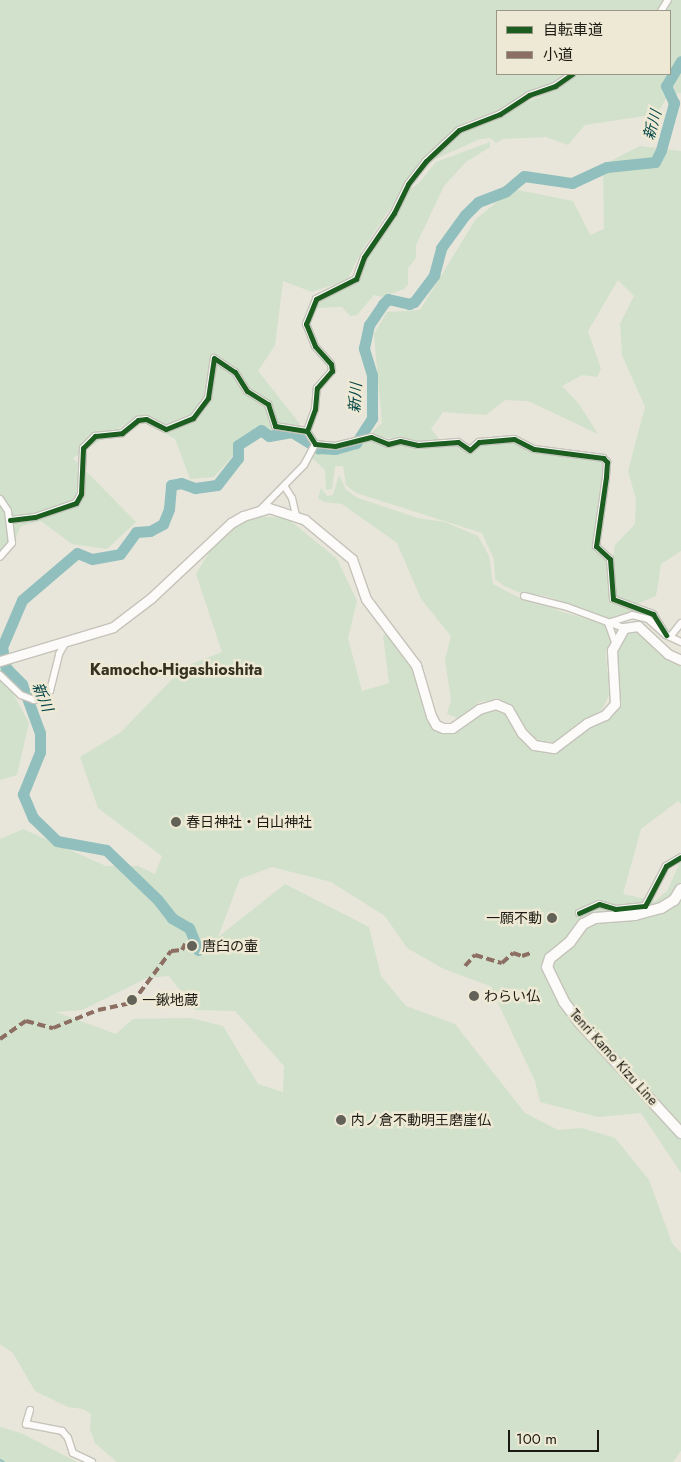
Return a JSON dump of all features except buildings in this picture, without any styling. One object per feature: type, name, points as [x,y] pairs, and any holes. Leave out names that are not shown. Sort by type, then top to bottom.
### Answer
[{"type":"main road","points":[[4,660],[113,627],[126,619],[231,524],[259,510],[278,509],[296,515],[352,559],[366,599],[416,665],[431,716],[436,725],[443,728],[452,728],[480,708],[496,704],[508,709],[522,733],[534,745],[554,748],[587,723],[605,716],[615,704],[611,664],[615,642],[624,628],[638,626],[668,654],[681,660]]},
{"type":"main road","name":"Tenri Kamo Kizu Line","points":[[681,888],[674,900],[661,908],[635,915],[595,918],[583,924],[570,942],[550,958],[547,967],[564,1002],[580,1022],[681,1132]]},
{"type":"street","points":[[307,431],[315,409],[317,388],[332,371],[331,364],[315,346],[306,324],[316,299],[356,279],[364,257],[394,213],[408,184],[426,161],[459,130],[500,114],[529,95],[555,86],[571,75]]},
{"type":"street","points":[[10,520],[35,517],[76,503],[81,494],[82,448],[95,436],[122,433],[138,420],[146,419],[166,430],[193,418],[208,398],[214,358],[235,372],[247,391],[268,404],[275,426],[307,431],[315,444]]},
{"type":"street","points":[[315,444],[335,446],[371,437],[388,444],[400,440],[418,445],[458,442],[470,450],[479,442],[514,439],[534,449],[603,458],[606,462],[606,477],[596,546],[610,559],[610,591],[618,602],[653,614],[668,636]]},
{"type":"street","points":[[259,510],[285,487],[311,454],[315,444]]},
{"type":"street","points":[[285,487],[292,498],[296,515]]},
{"type":"street","points":[[0,499],[6,506],[10,520],[12,543],[0,557]]},
{"type":"street","points":[[524,596],[624,628]]},
{"type":"street","points":[[608,623],[623,616],[640,616],[648,619],[668,636],[681,642]]},
{"type":"street","points":[[608,623],[615,642]]},
{"type":"street","points":[[668,636],[681,623]]},
{"type":"street","points":[[0,675],[25,697],[34,700],[48,695],[60,654],[66,642]]},
{"type":"street","points":[[579,913],[599,904],[615,909],[645,906],[666,866],[681,857]]},
{"type":"street","points":[[30,1410],[26,1424],[62,1431],[70,1441],[73,1453],[92,1462]]},
{"type":"green space","points":[[0,0],[668,0],[662,10],[496,10],[496,75],[564,75],[550,86],[487,115],[468,121],[456,130],[409,181],[362,250],[347,280],[312,292],[283,281],[275,345],[258,371],[300,424],[273,437],[259,426],[214,477],[190,479],[175,439],[136,417],[73,458],[136,522],[107,549],[72,544],[41,521],[21,526],[10,550],[0,557]]},
{"type":"green space","points":[[672,0],[681,0],[681,93],[668,95],[657,114],[585,125],[568,145],[546,137],[503,139],[496,143],[490,138],[480,139],[433,160],[411,184],[432,157],[458,133],[543,95],[571,75],[671,75],[671,10],[667,10]]},
{"type":"green space","points":[[490,142],[490,147],[466,162],[444,186],[416,245],[416,258],[408,268],[408,285],[404,289],[382,297],[374,295],[357,315],[350,316],[342,307],[315,308],[318,299],[355,282],[363,262],[407,191],[418,184],[436,162]]},
{"type":"green space","points":[[640,146],[681,151],[681,551],[661,564],[656,596],[637,604],[614,596],[611,570],[615,545],[635,524],[636,499],[628,471],[645,407],[622,355],[620,324],[634,296],[618,280],[588,331],[601,369],[597,377],[582,375],[562,386],[579,404],[598,434],[528,401],[505,400],[486,415],[443,412],[431,429],[439,439],[420,443],[369,435],[382,423],[374,334],[387,312],[420,310],[476,219],[513,189],[573,201],[590,235],[604,229],[603,165]]},
{"type":"green space","points":[[370,439],[401,443],[457,444],[467,452],[473,453],[481,444],[509,439],[534,450],[602,460],[603,492],[594,548],[607,560],[609,596],[615,603],[649,614],[656,621],[635,613],[609,620],[546,596],[518,592],[504,586],[495,579],[494,559],[482,533],[356,493],[346,485],[343,466],[335,466],[332,489],[326,490],[325,470],[311,457],[316,447]]},
{"type":"green space","points":[[339,475],[346,490],[358,498],[418,518],[445,522],[478,536],[489,556],[493,584],[520,598],[559,606],[556,610],[604,624],[611,638],[606,656],[610,693],[602,710],[580,722],[555,742],[542,742],[532,737],[512,707],[500,699],[479,702],[458,718],[447,714],[451,700],[445,660],[451,636],[421,599],[397,543],[342,504],[324,502],[318,498],[321,488],[327,496],[333,495]]},
{"type":"green space","points":[[254,516],[287,518],[337,559],[357,601],[348,638],[362,691],[389,683],[383,636],[389,632],[412,667],[427,718],[452,732],[482,712],[496,708],[505,712],[519,735],[533,749],[556,752],[589,727],[607,719],[619,705],[616,651],[626,632],[637,630],[665,657],[681,664],[681,804],[678,801],[641,829],[623,894],[655,901],[667,891],[681,860],[681,1173],[641,1113],[598,1117],[540,1102],[535,1081],[490,986],[444,969],[407,948],[385,916],[331,882],[272,867],[240,879],[218,937],[285,884],[369,927],[381,976],[406,1006],[455,1024],[525,1113],[558,1130],[582,1128],[615,1138],[649,1180],[672,1243],[681,1253],[681,1451],[673,1462],[117,1462],[95,1443],[90,1429],[91,1414],[83,1409],[68,1407],[35,1391],[13,1353],[0,1344],[0,839],[23,829],[106,866],[138,866],[155,874],[162,856],[98,808],[80,757],[121,732],[184,667],[222,652],[196,574],[213,546],[233,527]],"holes":[[[169,976],[195,1010],[235,1011],[284,1066],[283,1092],[258,1084],[223,1026],[190,1018],[133,1019],[116,1034],[56,1012],[82,1010],[147,978]]]},
{"type":"green space","points":[[9,661],[25,682],[29,694],[0,672],[0,664]]},
{"type":"green space","points":[[0,678],[7,682],[29,723],[17,775],[0,780]]},
{"type":"green space","points":[[0,1427],[21,1433],[77,1462],[0,1462]]},
{"type":"waterway","name":"新川","points":[[198,950],[189,928],[172,918],[157,899],[106,850],[57,841],[33,818],[23,794],[40,752],[40,733],[22,684],[6,668],[2,647],[22,600],[77,553],[92,559],[120,554],[136,532],[150,531],[163,524],[169,509],[171,485],[181,483],[195,488],[217,485],[238,458],[238,445],[261,430],[269,436],[292,432],[318,448],[335,449],[356,443],[372,418],[372,375],[364,348],[369,325],[383,304],[388,299],[409,304],[414,302],[434,275],[441,248],[465,215],[478,202],[506,191],[524,176],[572,183],[607,167],[655,162],[661,150],[674,103],[666,86],[681,61]]},
{"type":"waterway","points":[[0,1460],[4,1462]]},
{"type":"marked path","points":[[0,1039],[26,1021],[53,1028],[98,1010],[132,1003],[171,951],[182,950],[185,944]]},
{"type":"marked path","points":[[465,966],[475,955],[502,963],[513,953],[522,956],[531,953]]},
{"type":"cycle path","points":[[307,431],[315,409],[317,388],[332,371],[331,364],[315,346],[306,324],[316,299],[356,279],[364,257],[394,213],[408,184],[426,161],[459,130],[500,114],[529,95],[555,86],[571,75]]},
{"type":"cycle path","points":[[10,520],[35,517],[76,503],[81,494],[83,448],[95,436],[122,433],[138,420],[146,419],[166,429],[193,418],[208,398],[214,358],[235,372],[247,391],[268,404],[275,426],[307,431],[315,444],[335,446],[371,437],[388,444],[400,441],[418,445],[458,442],[470,450],[479,442],[514,439],[534,449],[603,458],[607,462],[606,477],[596,546],[610,559],[613,599],[653,614],[666,635]]},
{"type":"cycle path","points":[[579,913],[599,904],[615,909],[645,906],[666,866],[681,857]]},
{"type":"place","name":"春日神社・白山神社","points":[[176,822]]},
{"type":"place","name":"一願不動","points":[[552,918]]},
{"type":"place","name":"唐臼の壷","points":[[192,946]]},
{"type":"place","name":"わらい仏","points":[[474,996]]},
{"type":"place","name":"一鍬地蔵","points":[[132,1000]]},
{"type":"place","name":"内ノ倉不動明王磨崖仏","points":[[341,1120]]},
{"type":"district","name":"Kamocho-Higashioshita","points":[[176,670]]}]
